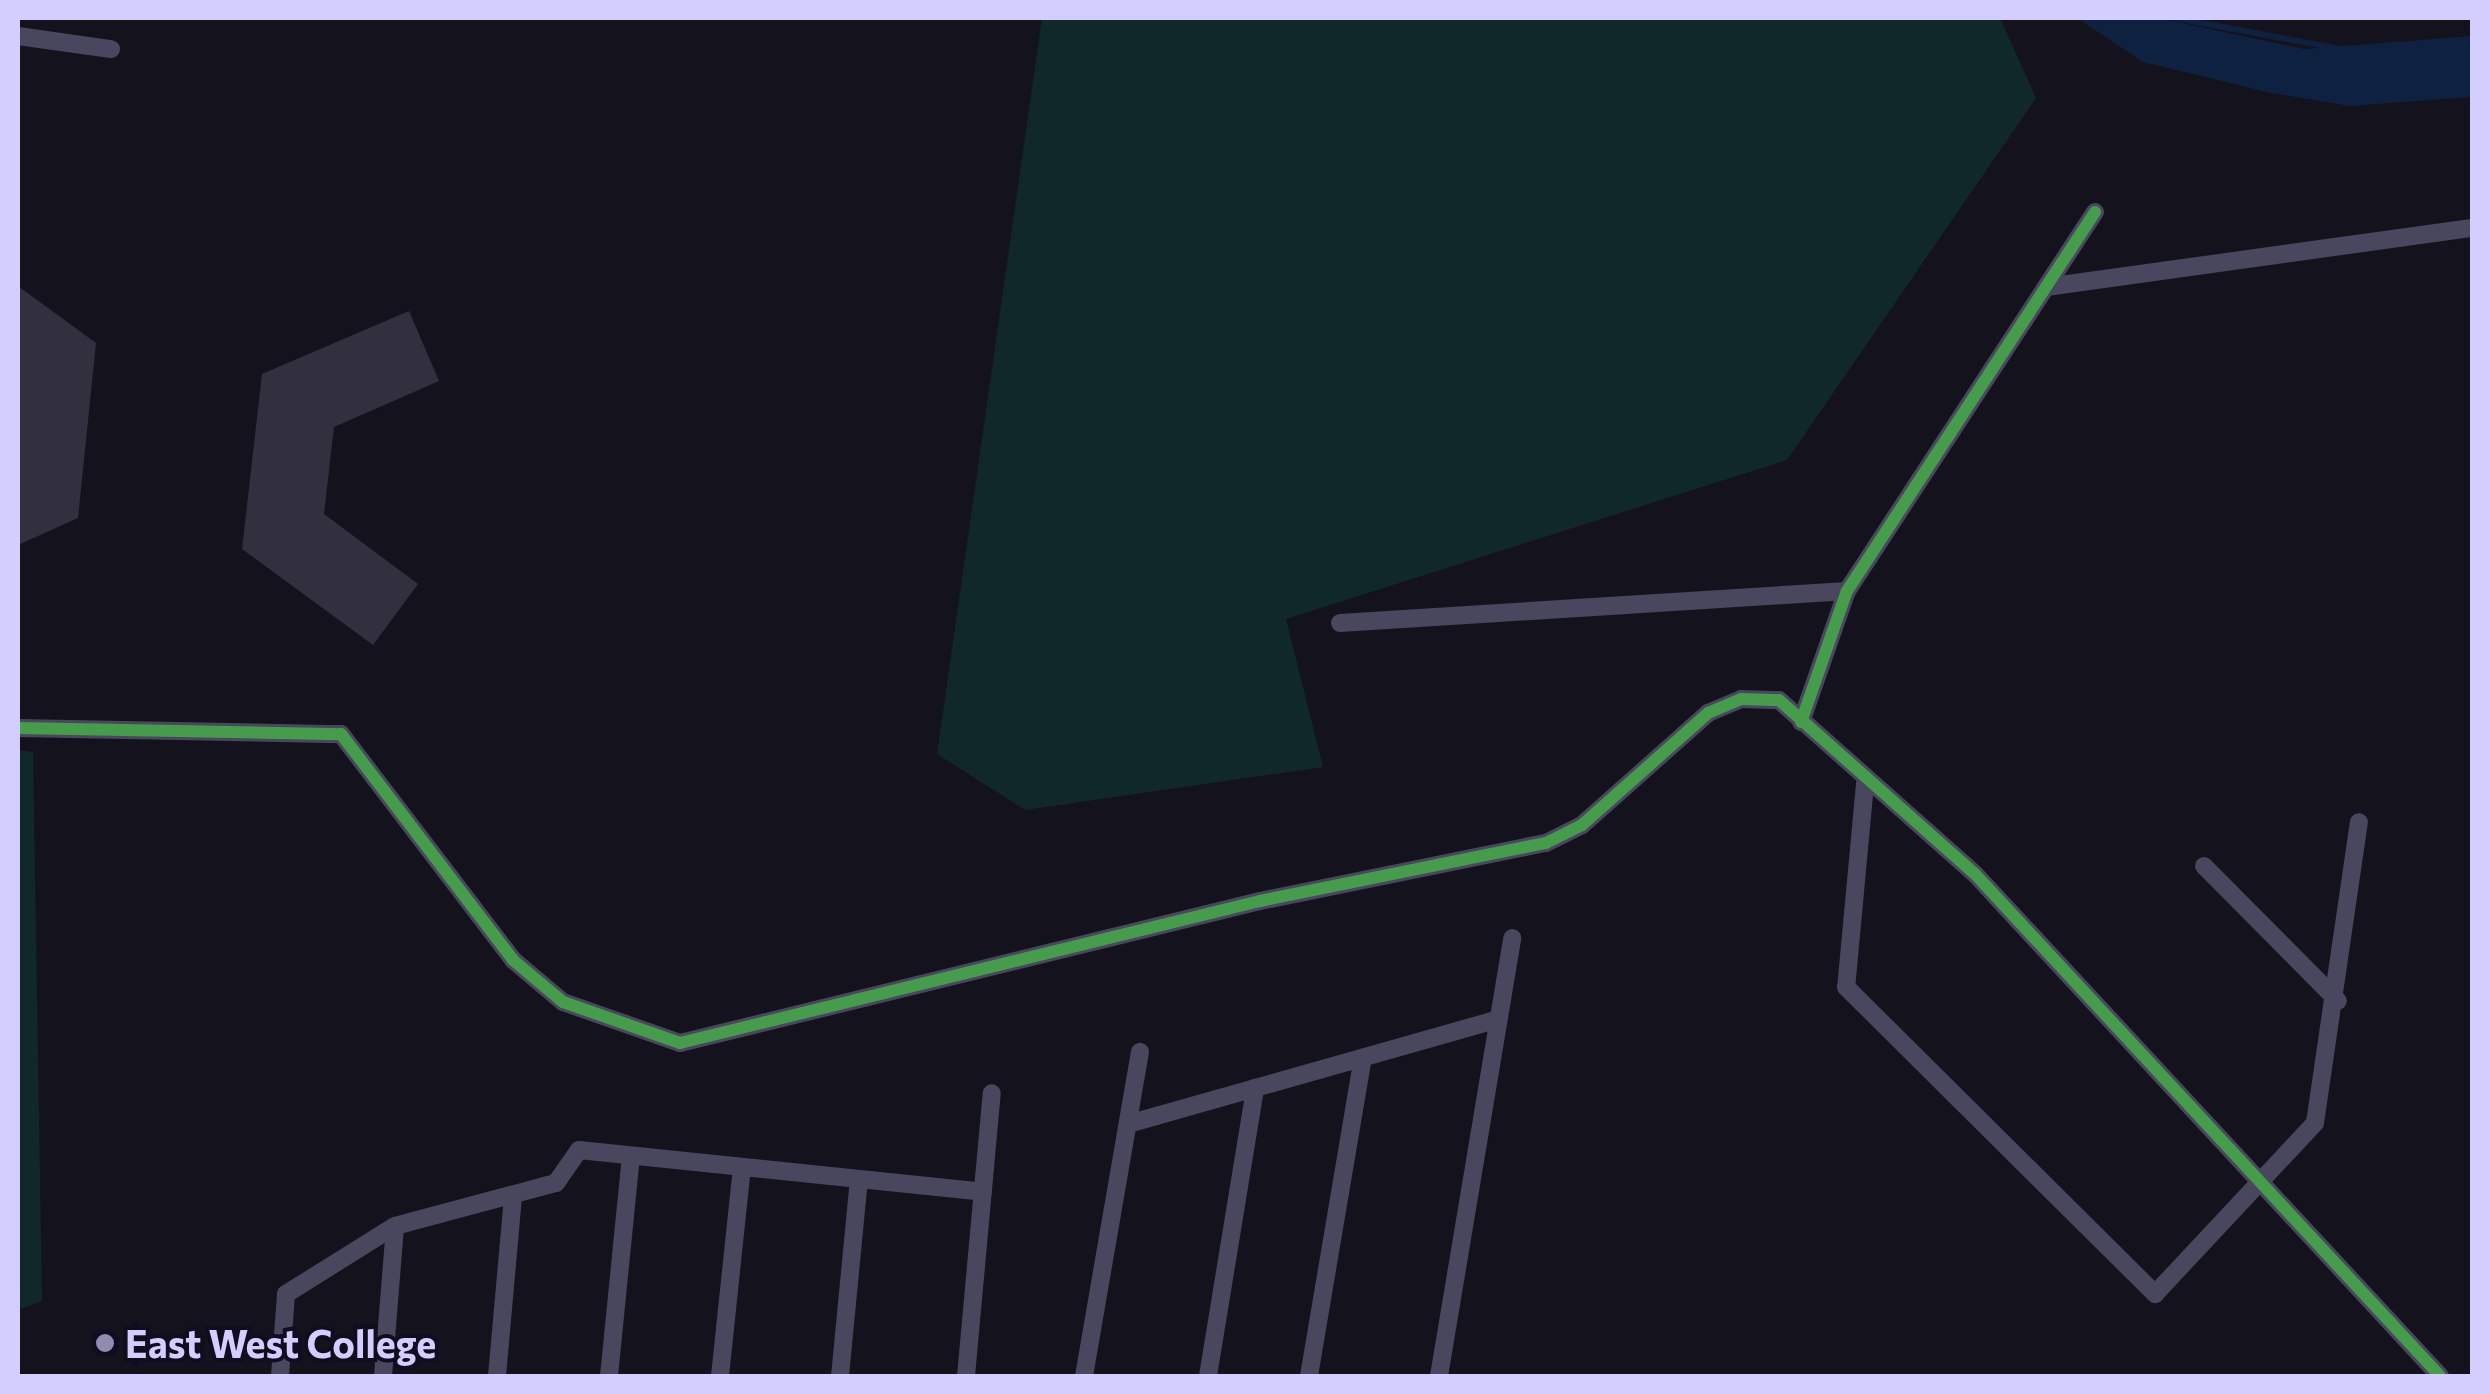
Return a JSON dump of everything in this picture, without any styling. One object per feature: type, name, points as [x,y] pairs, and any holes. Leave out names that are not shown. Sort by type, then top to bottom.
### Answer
[{"type":"street","points":[[18,36],[111,50]]},
{"type":"street","points":[[1801,722],[1848,591],[2094,212]]},
{"type":"street","points":[[2046,287],[2472,228]]},
{"type":"street","points":[[1340,623],[1848,591]]},
{"type":"street","points":[[18,728],[341,734],[512,960],[564,1002],[680,1043],[1260,901],[1546,843],[1582,825],[1708,714],[1741,699],[1778,700],[1865,784],[1975,874],[2440,1376]]},
{"type":"street","points":[[1865,784],[1846,986],[2155,1294],[2315,1123],[2338,1001],[2358,822]]},
{"type":"street","points":[[2204,866],[2338,1001]]},
{"type":"street","points":[[1439,1376],[1512,938]]},
{"type":"street","points":[[1128,1124],[1498,1019]]},
{"type":"street","points":[[1084,1376],[1140,1052]]},
{"type":"street","points":[[1309,1376],[1363,1058]]},
{"type":"street","points":[[1208,1376],[1255,1088]]},
{"type":"street","points":[[966,1376],[992,1093]]},
{"type":"street","points":[[280,1376],[286,1294],[396,1226],[556,1183],[579,1150],[982,1192]]},
{"type":"street","points":[[609,1376],[631,1156]]},
{"type":"street","points":[[720,1376],[742,1167]]},
{"type":"street","points":[[840,1376],[859,1179]]},
{"type":"street","points":[[497,1376],[513,1195]]},
{"type":"street","points":[[383,1376],[396,1226]]},
{"type":"green space","points":[[1042,18],[2000,18],[2036,98],[1787,460],[1286,619],[1323,767],[1025,810],[937,754]]},
{"type":"green space","points":[[18,750],[33,752],[42,1301],[18,1310]]},
{"type":"water","points":[[2077,18],[2158,18],[2304,49],[2472,36],[2472,97],[2350,106],[2271,93],[2143,62]]},
{"type":"building","points":[[18,286],[96,343],[78,518],[18,545]]},
{"type":"building","points":[[409,311],[439,381],[334,427],[324,514],[418,584],[373,645],[242,549],[262,374]]},
{"type":"waterway","points":[[2175,18],[2340,49]]},
{"type":"cycle path","points":[[1801,722],[1847,591],[2095,212]]},
{"type":"cycle path","points":[[18,728],[341,734],[513,960],[563,1002],[680,1043],[1260,901],[1546,843],[1582,825],[1708,713],[1741,699],[1779,700],[1975,874],[2440,1376]]},
{"type":"place","name":"East West College","points":[[105,1343]]}]
